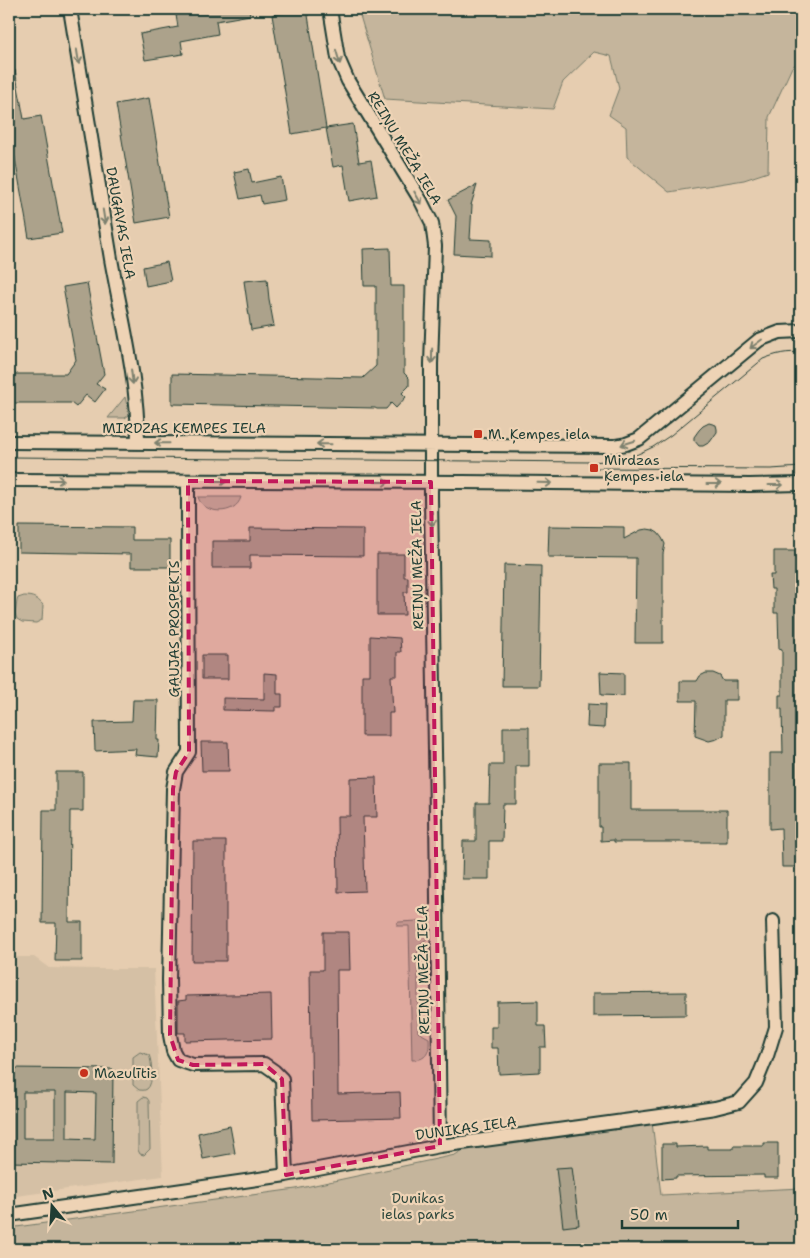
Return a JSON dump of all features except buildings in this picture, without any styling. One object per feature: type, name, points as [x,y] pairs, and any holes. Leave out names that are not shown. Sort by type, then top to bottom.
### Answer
[{"type":"street","name":"DAUGAVAS IELA","points":[[70,9],[111,259],[130,356],[138,424],[138,443]]},
{"type":"street","name":"REIŅU MEŽA IELA","points":[[330,9],[338,58],[348,81],[421,201],[432,222],[435,246],[431,482],[440,1146]]},
{"type":"street","name":"MIRDZAS ĶEMPES IELA","points":[[9,442],[615,446],[640,439],[759,340],[780,332],[801,331]]},
{"type":"street","points":[[9,480],[801,484]]},
{"type":"street","name":"GAUJAS PROSPEKTS","points":[[188,481],[190,752],[176,772],[173,788],[169,980],[170,1034],[173,1052],[178,1060],[193,1065],[264,1064],[282,1079],[286,1175]]},
{"type":"street","name":"DUNIKAS IELA","points":[[9,1215],[286,1175],[440,1146],[675,1114],[715,1108],[738,1102],[756,1083],[776,1027],[774,921]]},
{"type":"highlighted area","points":[[188,481],[431,482],[440,1146],[286,1175],[282,1079],[264,1064],[193,1065],[178,1060],[170,1035],[173,789],[176,772],[189,752]]},
{"type":"shaded area","name":"Mazulītis","points":[[9,957],[34,957],[49,968],[154,969],[163,1176],[9,1197]]},
{"type":"green space","points":[[358,9],[801,9],[801,60],[792,67],[769,117],[768,172],[744,180],[669,192],[627,157],[626,127],[609,115],[619,88],[611,56],[594,52],[563,82],[553,109],[385,99]]},
{"type":"green space","points":[[125,397],[129,415],[125,418],[108,418]]},
{"type":"green space","points":[[198,497],[241,497],[233,508],[220,511],[206,507]]},
{"type":"green space","points":[[24,596],[35,598],[43,605],[42,620],[36,623],[22,622],[17,619],[15,614],[17,601],[18,598]]},
{"type":"green space","points":[[418,921],[426,927],[430,937],[418,945],[418,1032],[429,1038],[429,1043],[428,1051],[424,1057],[412,1060],[409,926],[397,926],[397,923]]},
{"type":"green space","points":[[140,1052],[149,1055],[152,1067],[151,1082],[147,1089],[144,1090],[139,1090],[133,1085],[133,1057]]},
{"type":"green space","points":[[143,1097],[149,1101],[150,1149],[144,1155],[140,1154],[138,1150],[138,1101]]},
{"type":"green space","name":"Dunikas ielas parks","points":[[652,1122],[661,1195],[801,1188],[801,1249],[9,1249],[9,1228],[296,1189],[455,1155],[466,1148]]},
{"type":"tram line","points":[[9,457],[592,462],[616,460],[636,455],[671,435],[763,359],[782,353],[801,353]]},
{"type":"tram line","points":[[589,468],[771,469],[801,467]]},
{"type":"place","name":"M. Ķempes iela","points":[[478,434]]},
{"type":"place","name":"Mirdzas Ķempes iela","points":[[594,468]]},
{"type":"place","name":"Mazulītis","points":[[84,1073]]}]
